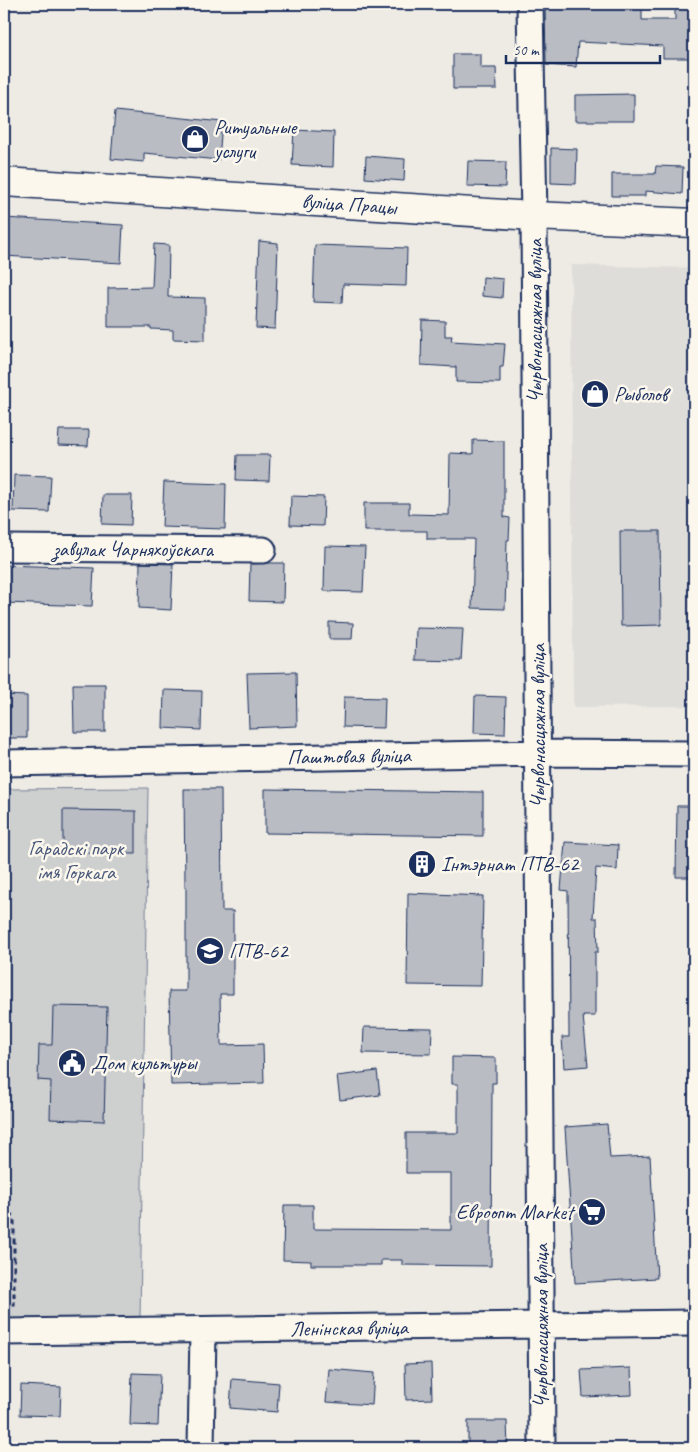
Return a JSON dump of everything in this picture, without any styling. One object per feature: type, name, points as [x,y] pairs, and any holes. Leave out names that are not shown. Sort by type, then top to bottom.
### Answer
[{"type":"main road","name":"вуліца Працы","points":[[4,182],[534,216],[694,223]]},
{"type":"street","name":"Чырвонасцяжная вуліца","points":[[530,4],[534,216],[542,1448]]},
{"type":"street","name":"завулак Чарняхоўскага","points":[[4,548],[262,550]]},
{"type":"street","name":"Паштовая вуліца","points":[[4,763],[538,753],[694,754]]},
{"type":"street","name":"Ленінская вуліца","points":[[9,1332],[694,1323]]},
{"type":"street","points":[[201,1448],[203,1330]]},
{"type":"path","points":[[4,1206],[14,1218],[9,1332]]},
{"type":"shaded area","points":[[571,265],[694,268],[694,706],[573,707]]},
{"type":"green space","name":"Гарадскі парк імя Горкага","points":[[148,788],[140,1320],[4,1320],[4,789]]},
{"type":"building","points":[[545,4],[614,4],[614,6],[642,8],[642,20],[675,20],[675,4],[694,4],[694,58],[663,58],[663,46],[578,42],[576,67],[546,65]]},
{"type":"building","points":[[453,54],[480,54],[480,68],[496,68],[497,89],[453,89]]},
{"type":"building","points":[[634,94],[634,121],[575,121],[575,95]]},
{"type":"building","points":[[115,111],[222,122],[219,160],[144,153],[144,162],[111,159]]},
{"type":"building","points":[[294,130],[334,132],[333,167],[292,165]]},
{"type":"building","points":[[551,148],[577,149],[576,184],[551,183]]},
{"type":"building","points":[[366,156],[405,159],[404,181],[365,178]]},
{"type":"building","points":[[468,161],[506,162],[505,187],[467,186]]},
{"type":"building","points":[[656,166],[683,167],[682,194],[645,191],[645,196],[612,196],[612,174],[655,174]]},
{"type":"building","points":[[4,218],[123,225],[121,263],[4,256]]},
{"type":"building","points":[[259,241],[278,243],[275,329],[256,328]]},
{"type":"building","points":[[154,244],[169,245],[168,297],[205,298],[205,340],[173,339],[173,330],[151,329],[151,327],[108,327],[108,288],[152,287]]},
{"type":"building","points":[[315,245],[407,248],[406,286],[343,284],[342,303],[313,302]]},
{"type":"building","points":[[483,277],[503,279],[502,298],[482,296]]},
{"type":"building","points":[[422,320],[445,321],[445,336],[452,336],[451,341],[505,344],[503,367],[500,367],[500,383],[456,382],[456,367],[421,365]]},
{"type":"building","points":[[59,430],[89,430],[88,446],[58,445]]},
{"type":"building","points":[[473,440],[504,441],[504,517],[510,518],[509,540],[507,540],[505,609],[472,608],[474,539],[427,539],[427,531],[364,531],[364,503],[409,503],[409,514],[449,515],[450,453],[473,454]]},
{"type":"building","points":[[237,455],[270,455],[269,481],[236,480]]},
{"type":"building","points":[[14,475],[51,476],[49,512],[13,511]]},
{"type":"building","points":[[164,482],[226,484],[225,529],[162,527]]},
{"type":"building","points":[[103,495],[132,495],[131,525],[102,524]]},
{"type":"building","points":[[291,496],[324,497],[323,526],[290,525]]},
{"type":"building","points":[[620,531],[660,531],[661,625],[621,626]]},
{"type":"building","points":[[325,546],[365,547],[363,592],[324,591]]},
{"type":"building","points":[[140,563],[173,564],[171,610],[139,608]]},
{"type":"building","points":[[284,563],[283,602],[249,601],[250,564]]},
{"type":"building","points":[[5,565],[94,568],[92,606],[4,603]]},
{"type":"building","points":[[329,622],[353,623],[352,639],[329,639]]},
{"type":"building","points":[[416,628],[463,629],[461,661],[415,660]]},
{"type":"building","points":[[296,672],[297,726],[249,728],[247,673]]},
{"type":"building","points":[[73,684],[105,684],[105,732],[74,732]]},
{"type":"building","points":[[164,690],[202,691],[201,730],[163,728]]},
{"type":"building","points":[[4,695],[27,696],[27,738],[4,738]]},
{"type":"building","points":[[475,696],[506,697],[505,734],[474,733]]},
{"type":"building","points":[[344,697],[385,698],[384,728],[343,727]]},
{"type":"building","name":"ПТВ-62","points":[[184,789],[221,789],[222,911],[233,911],[233,994],[220,994],[221,1045],[263,1044],[264,1083],[171,1085],[169,991],[186,991]]},
{"type":"building","points":[[265,789],[483,792],[483,836],[265,833]]},
{"type":"building","points":[[677,806],[694,806],[694,877],[676,877]]},
{"type":"building","points":[[63,810],[136,811],[136,854],[63,853]]},
{"type":"building","points":[[565,842],[618,845],[617,870],[596,868],[593,918],[597,918],[598,952],[595,952],[595,1016],[583,1016],[588,1066],[564,1068],[562,1037],[569,1037],[568,891],[561,890]]},
{"type":"building","points":[[408,893],[483,896],[481,986],[407,985]]},
{"type":"building","name":"Дом культуры","points":[[53,1006],[107,1007],[104,1121],[50,1119],[51,1081],[38,1080],[39,1045],[52,1045]]},
{"type":"building","points":[[364,1027],[432,1028],[431,1054],[363,1053]]},
{"type":"building","points":[[452,1057],[496,1058],[496,1083],[492,1083],[491,1266],[402,1265],[402,1260],[381,1260],[381,1265],[311,1265],[311,1261],[283,1260],[284,1205],[313,1205],[313,1229],[451,1230],[451,1173],[406,1173],[406,1133],[458,1133],[458,1084],[452,1084]]},
{"type":"building","points":[[377,1071],[380,1095],[340,1100],[337,1076]]},
{"type":"building","points":[[607,1124],[610,1158],[650,1156],[657,1278],[575,1283],[565,1127]]},
{"type":"building","points":[[431,1363],[432,1399],[406,1400],[405,1364]]},
{"type":"building","points":[[631,1368],[632,1395],[583,1397],[581,1370]]},
{"type":"building","points":[[329,1369],[374,1373],[372,1405],[326,1402]]},
{"type":"building","points":[[132,1373],[160,1374],[158,1426],[130,1425]]},
{"type":"building","points":[[232,1379],[279,1383],[277,1412],[230,1408]]},
{"type":"building","points":[[21,1385],[61,1387],[60,1416],[20,1415]]},
{"type":"building","points":[[468,1421],[507,1421],[508,1448],[468,1448]]},
{"type":"place","name":"Ритуальные услуги","points":[[195,139]]},
{"type":"place","name":"Рыболов","points":[[595,394]]},
{"type":"place","name":"Інтэрнат ПТВ-62","points":[[422,864]]},
{"type":"place","name":"ПТВ-62","points":[[210,951]]},
{"type":"place","name":"Дом культуры","points":[[72,1063]]},
{"type":"place","name":"Евроопт Market","points":[[592,1212]]}]
